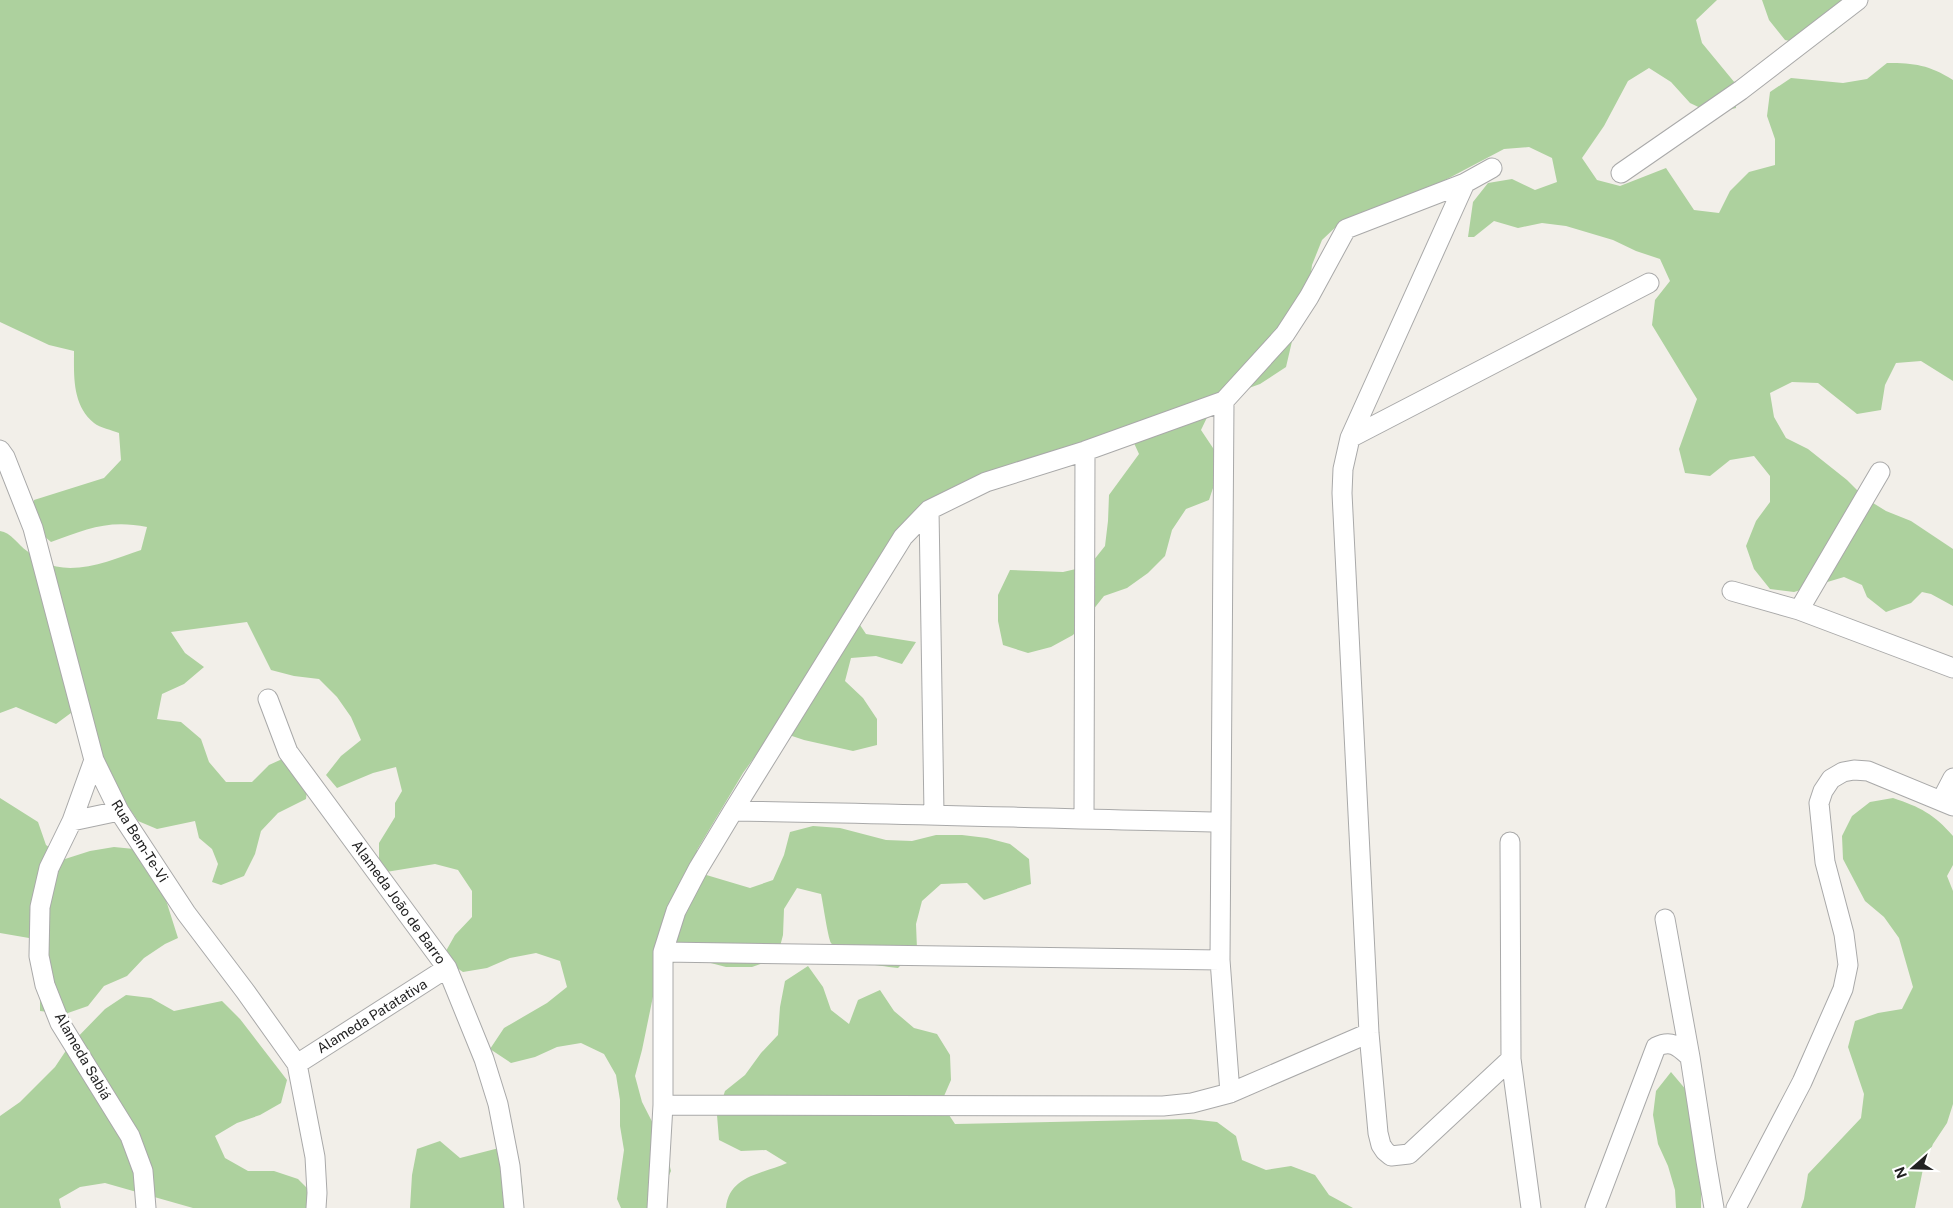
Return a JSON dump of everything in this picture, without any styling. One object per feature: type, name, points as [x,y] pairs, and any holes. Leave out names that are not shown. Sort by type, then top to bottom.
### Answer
[{"type":"street","points":[[1621,173],[1741,90],[1858,0]]},
{"type":"street","points":[[657,1208],[663,1105],[663,952],[676,912],[698,869],[733,811],[884,564],[903,537],[929,510],[986,482],[1085,451],[1224,401],[1285,334],[1309,297],[1346,229],[1464,183],[1492,168]]},
{"type":"street","points":[[1464,183],[1350,438],[1343,469],[1342,493],[1369,1033],[1378,1133],[1381,1145],[1385,1151],[1391,1156],[1409,1154],[1511,1059]]},
{"type":"street","points":[[1350,438],[1649,283]]},
{"type":"street","points":[[1224,401],[1220,960],[1230,1093]]},
{"type":"street","name":"Rua Bem-Te-Vi","points":[[0,450],[5,457],[32,528],[94,760],[120,812],[186,913],[297,1064],[315,1157],[316,1208]]},
{"type":"street","points":[[1084,819],[1085,451]]},
{"type":"street","points":[[1800,610],[1880,472]]},
{"type":"street","points":[[929,510],[934,814]]},
{"type":"street","points":[[1732,591],[1800,610],[1953,668]]},
{"type":"street","name":"Alameda João de Barro","points":[[268,699],[288,752],[447,968],[484,1058],[498,1104],[510,1166],[514,1208]]},
{"type":"street","name":"Alameda Sabiá","points":[[94,760],[72,821],[49,868],[40,907],[39,956],[46,986],[60,1023],[130,1136],[143,1171],[146,1208]]},
{"type":"street","points":[[1736,1208],[1802,1082],[1843,989],[1848,965],[1844,934],[1825,862],[1819,803],[1822,791],[1832,779],[1843,772],[1854,770],[1868,771],[1947,804],[1953,778]]},
{"type":"street","points":[[733,811],[934,814],[1221,822]]},
{"type":"street","points":[[72,821],[120,812]]},
{"type":"street","points":[[1510,842],[1511,1059],[1531,1208]]},
{"type":"street","points":[[1665,918],[1714,1208]]},
{"type":"street","points":[[663,952],[1220,960]]},
{"type":"street","name":"Alameda Patatativa","points":[[297,1064],[447,968]]},
{"type":"street","points":[[663,1105],[1163,1106],[1192,1103],[1230,1093],[1369,1033]]},
{"type":"street","points":[[1594,1208],[1656,1047],[1664,1043],[1671,1044],[1680,1047],[1690,1057]]},
{"type":"green space","points":[[0,0],[1717,0],[1696,20],[1702,43],[1735,83],[1736,108],[1713,114],[1690,103],[1671,82],[1649,68],[1628,81],[1604,126],[1582,158],[1597,180],[1620,186],[1666,168],[1694,210],[1719,213],[1730,191],[1749,172],[1775,165],[1775,139],[1767,116],[1770,92],[1791,78],[1843,83],[1867,79],[1887,63],[1897,63],[1914,64],[1929,68],[1953,80],[1953,381],[1921,361],[1896,363],[1885,385],[1881,410],[1857,414],[1818,383],[1792,382],[1770,393],[1774,417],[1786,438],[1808,449],[1847,480],[1865,498],[1886,511],[1911,521],[1953,549],[1953,606],[1931,594],[1922,592],[1911,603],[1886,612],[1867,597],[1862,585],[1844,577],[1794,592],[1770,589],[1754,569],[1746,546],[1756,521],[1770,502],[1770,476],[1754,456],[1730,460],[1710,476],[1685,473],[1679,449],[1697,399],[1652,325],[1655,300],[1670,281],[1660,259],[1636,251],[1613,240],[1566,226],[1542,223],[1518,228],[1494,221],[1474,237],[1468,237],[1473,202],[1488,183],[1512,179],[1535,190],[1557,182],[1552,158],[1529,147],[1504,149],[1413,197],[1340,223],[1322,240],[1312,265],[1309,290],[1293,337],[1286,367],[1260,384],[1235,393],[1213,405],[1201,430],[1215,451],[1217,476],[1209,500],[1186,509],[1172,530],[1165,556],[1148,573],[1127,588],[1104,596],[1073,635],[1051,647],[1028,653],[1003,645],[998,621],[998,595],[1010,570],[1063,572],[1089,566],[1105,546],[1109,495],[1139,454],[1128,430],[943,497],[852,613],[866,634],[916,642],[902,664],[876,656],[851,658],[845,681],[863,698],[877,719],[877,745],[853,751],[804,740],[780,732],[761,748],[743,773],[697,850],[703,874],[750,888],[773,880],[784,855],[790,832],[813,826],[840,828],[886,840],[912,841],[936,835],[962,835],[987,838],[1010,844],[1029,859],[1031,884],[984,900],[967,883],[941,884],[922,901],[916,924],[917,949],[898,968],[862,962],[837,950],[830,940],[821,894],[797,888],[784,909],[783,935],[777,958],[752,967],[726,967],[703,961],[677,960],[657,977],[635,1076],[642,1102],[665,1147],[671,1171],[659,1197],[663,1208],[621,1208],[617,1199],[624,1150],[620,1126],[620,1100],[616,1075],[604,1054],[581,1043],[557,1047],[535,1057],[511,1063],[490,1049],[504,1028],[547,1003],[567,987],[560,961],[536,953],[510,958],[487,968],[463,972],[442,958],[455,935],[472,917],[472,891],[458,870],[435,864],[386,872],[379,867],[379,843],[395,817],[395,803],[402,791],[396,767],[373,773],[337,788],[326,775],[341,756],[361,740],[351,717],[337,697],[319,679],[294,676],[271,670],[247,622],[171,632],[185,653],[204,667],[184,684],[162,694],[157,719],[181,722],[201,739],[209,762],[226,782],[252,782],[269,765],[291,755],[309,772],[306,799],[278,813],[261,831],[255,854],[244,876],[221,885],[212,882],[218,864],[212,849],[199,838],[195,821],[157,829],[138,821],[127,805],[79,707],[56,724],[16,707],[0,713],[0,531],[8,534],[43,562],[67,568],[105,562],[141,550],[147,527],[121,524],[109,525],[87,529],[51,542],[31,525],[34,500],[104,478],[121,460],[119,433],[94,423],[87,416],[78,399],[74,370],[74,351],[49,345],[0,322]]},
{"type":"green space","points":[[1762,0],[1856,0],[1851,15],[1834,32],[1811,45],[1785,40],[1769,20]]},
{"type":"green space","points":[[0,798],[38,822],[46,845],[65,859],[90,851],[114,847],[134,849],[158,875],[178,938],[144,958],[127,976],[104,986],[88,1006],[65,1014],[40,1011],[40,983],[47,957],[29,938],[0,933]]},
{"type":"green space","points":[[1893,798],[1926,812],[1953,836],[1953,865],[1947,876],[1953,891],[1953,1104],[1947,1123],[1933,1144],[1923,1169],[1915,1208],[1801,1208],[1808,1174],[1861,1118],[1864,1094],[1848,1047],[1855,1021],[1878,1013],[1902,1009],[1913,987],[1899,938],[1884,917],[1865,901],[1843,859],[1842,836],[1852,816],[1870,802]]},
{"type":"green space","points":[[808,966],[823,987],[831,1010],[849,1024],[858,1000],[880,990],[894,1011],[914,1028],[937,1034],[950,1055],[951,1080],[941,1103],[955,1124],[1190,1119],[1217,1122],[1236,1136],[1242,1160],[1266,1170],[1291,1166],[1315,1175],[1329,1195],[1353,1208],[726,1208],[728,1197],[740,1182],[758,1173],[787,1163],[766,1150],[741,1151],[719,1140],[717,1115],[725,1091],[745,1075],[761,1053],[778,1035],[780,1007],[785,981]]},
{"type":"green space","points":[[126,995],[151,998],[174,1011],[222,1001],[240,1019],[287,1080],[281,1103],[260,1115],[237,1123],[215,1136],[225,1158],[248,1171],[274,1171],[298,1179],[307,1188],[311,1208],[193,1208],[105,1183],[80,1187],[59,1199],[61,1208],[0,1208],[0,1116],[20,1102],[55,1067],[69,1046],[105,1009]]},
{"type":"green space","points":[[1671,1072],[1687,1091],[1701,1164],[1701,1208],[1676,1208],[1675,1190],[1668,1166],[1658,1144],[1653,1115],[1656,1091]]},
{"type":"green space","points":[[440,1141],[460,1158],[507,1146],[520,1168],[523,1208],[410,1208],[412,1175],[417,1149]]}]
